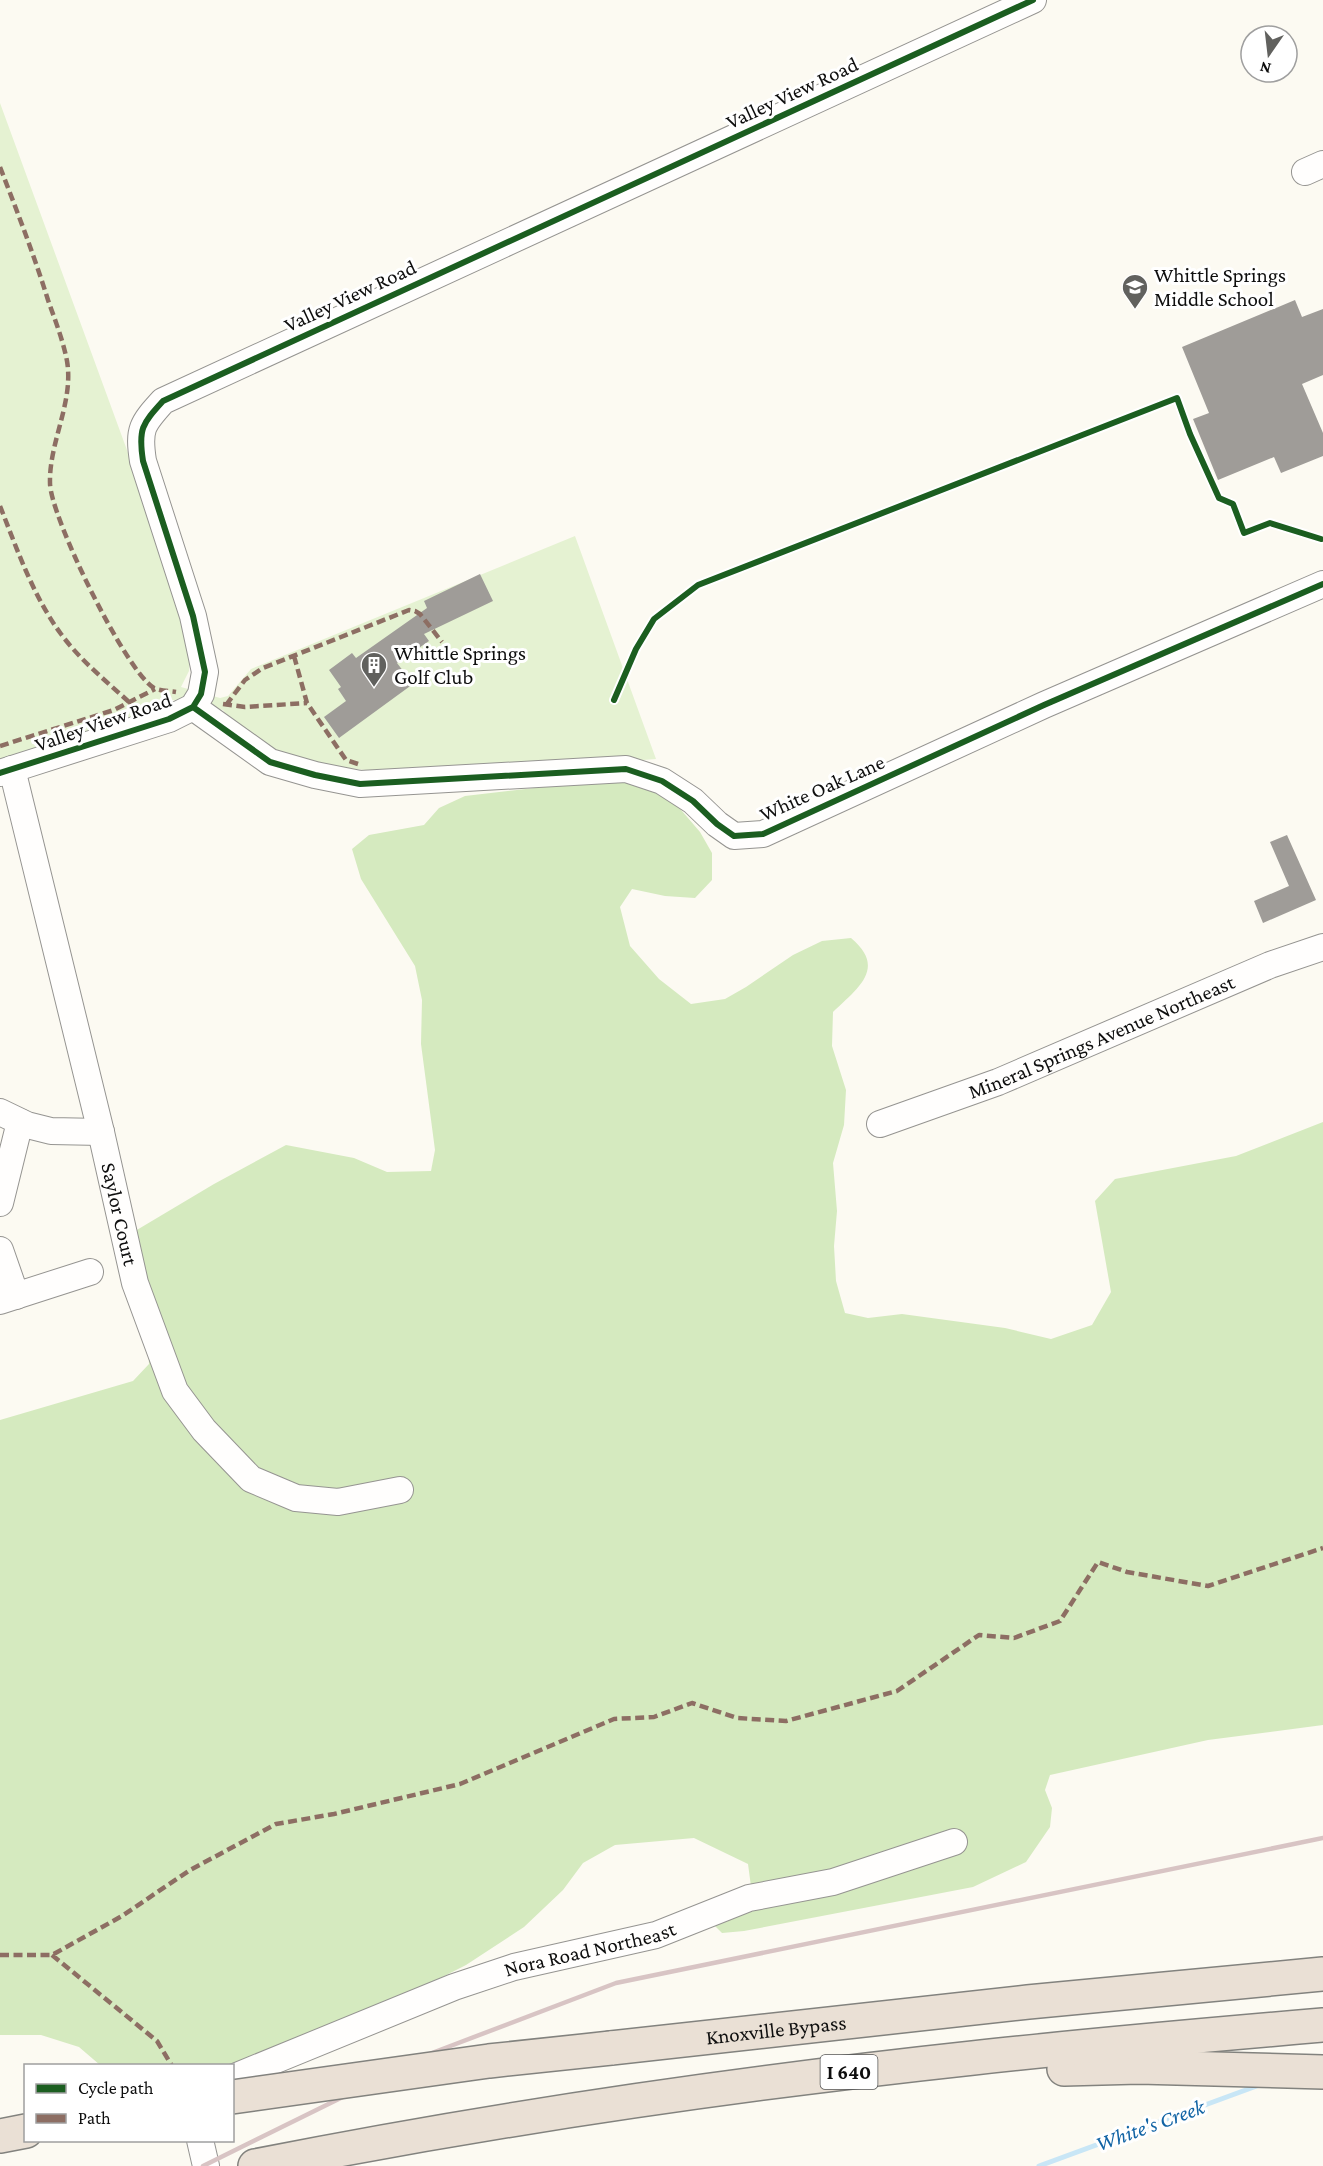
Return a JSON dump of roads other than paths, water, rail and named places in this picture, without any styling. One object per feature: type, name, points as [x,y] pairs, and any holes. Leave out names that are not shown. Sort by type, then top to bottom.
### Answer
[{"type":"highway","name":"Knoxville Bypass","points":[[234,2097],[489,2061],[1028,2002],[1323,1974]]},
{"type":"highway","name":"I 640","points":[[255,2166],[378,2142],[553,2114],[840,2073],[1323,2025]]},
{"type":"highway","points":[[706,2092],[1013,2070],[1139,2067],[1323,2072]]},
{"type":"highway","points":[[0,2136],[24,2131]]},
{"type":"street","name":"Valley View Road","points":[[6,771],[169,719],[193,707],[201,694],[205,672],[193,616],[143,461],[140,438],[146,420],[163,401],[1033,0]]},
{"type":"street","name":"White Oak Lane","points":[[193,707],[270,762],[315,776],[360,784],[626,769],[662,781],[693,801],[717,824],[734,836],[763,834],[1044,705],[1323,584]]},
{"type":"street","name":"Saylor Court","points":[[6,771],[101,1132],[135,1284],[175,1391],[204,1430],[251,1479],[296,1498],[338,1502],[400,1490]]},
{"type":"street","name":"Mineral Springs Avenue Northeast","points":[[880,1124],[998,1082],[1270,965],[1323,947]]},
{"type":"street","points":[[0,1203],[10,1117],[51,1131],[101,1132]]},
{"type":"street","points":[[0,1251],[8,1299],[90,1272]]},
{"type":"street","name":"Nora Road Northeast","points":[[234,2077],[454,1988],[514,1967],[656,1935],[749,1898],[833,1882],[954,1842]]},
{"type":"street","points":[[200,2142],[206,2166]]},
{"type":"waterway","name":"White's Creek","points":[[1039,2166],[1262,2084]]},
{"type":"railway","points":[[203,2166],[432,2053],[616,1983],[1323,1838]]},
{"type":"place","name":"Whittle Springs Middle School","points":[[1135,310]]},
{"type":"place","name":"Whittle Springs Golf Club","points":[[374,688]]}]
